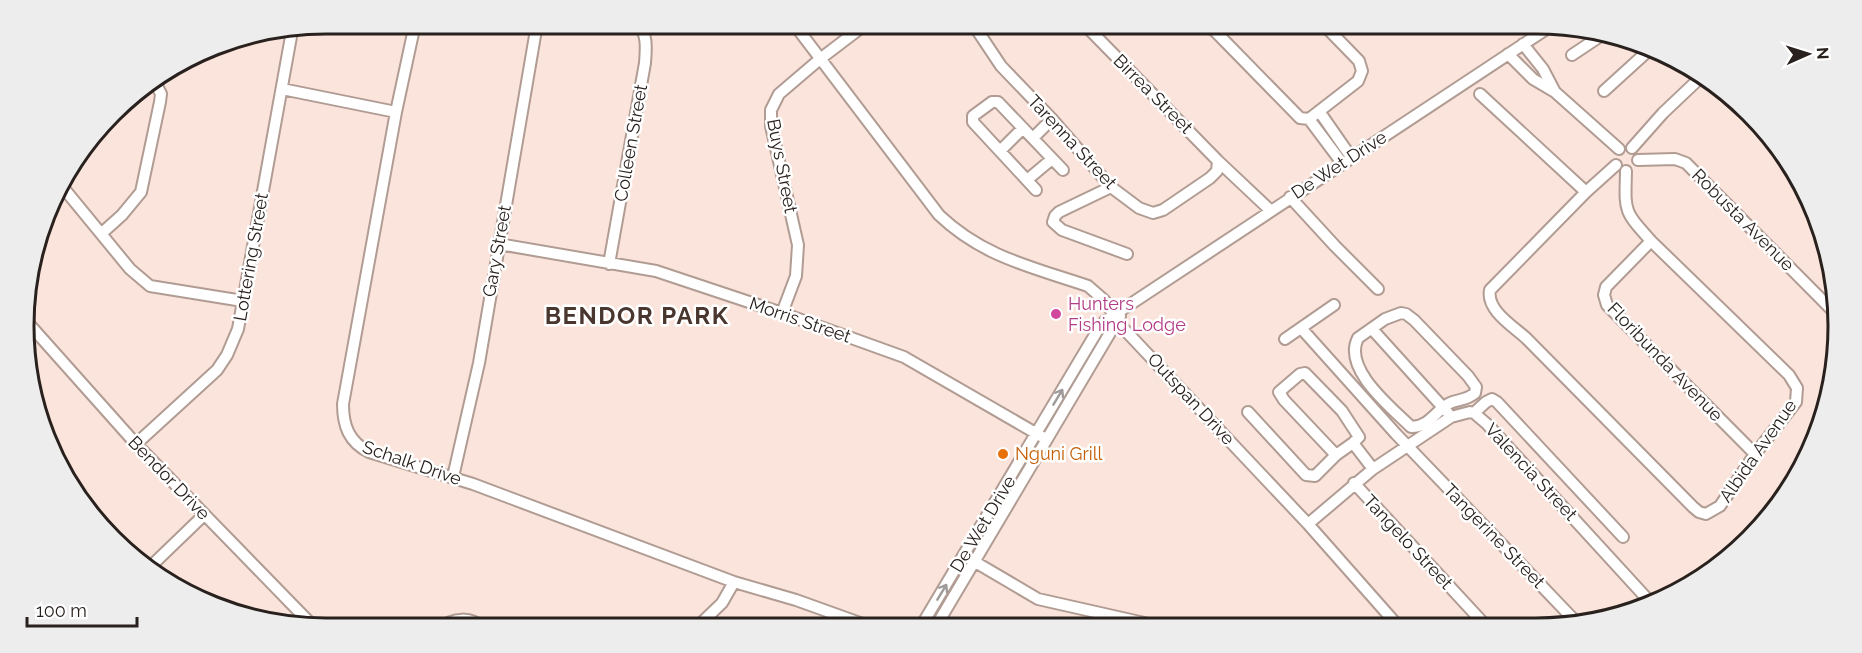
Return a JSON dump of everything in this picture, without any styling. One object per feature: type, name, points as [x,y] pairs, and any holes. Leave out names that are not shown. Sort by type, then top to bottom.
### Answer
[{"type":"street","name":"Schalk Drive","points":[[413,35],[396,112],[343,404],[343,420],[348,434],[358,447],[369,452],[453,477],[734,582],[796,600],[846,618]]},
{"type":"street","name":"Gary Street","points":[[453,477],[479,363],[535,35]]},
{"type":"street","name":"Colleen Street","points":[[609,264],[645,63],[644,35]]},
{"type":"street","name":"Outspan Drive","points":[[802,35],[939,215],[969,239],[994,254],[1088,286],[1100,296],[1115,317],[1308,524],[1392,618]]},
{"type":"street","name":"Buys Street","points":[[782,313],[796,276],[798,245],[771,126],[771,110],[779,94],[852,35]]},
{"type":"street","name":"Tarenna Street","points":[[980,35],[1001,66],[1052,119],[1111,187],[1139,208],[1153,213],[1163,210],[1210,178],[1218,164]]},
{"type":"street","name":"Birrea Street","points":[[1095,35],[1218,164],[1270,210]]},
{"type":"street","points":[[1219,35],[1300,118],[1309,119],[1346,160]]},
{"type":"street","points":[[1309,119],[1358,81],[1362,71],[1359,61],[1334,35]]},
{"type":"street","name":"De Wet Drive","points":[[940,618],[975,562],[1099,328],[1270,210],[1537,35]]},
{"type":"street","name":"Lottering Street","points":[[136,444],[222,364],[238,329],[291,37]]},
{"type":"street","points":[[1572,55],[1594,40]]},
{"type":"street","points":[[1523,44],[1543,69],[1555,92]]},
{"type":"street","points":[[1508,54],[1533,79],[1555,92],[1619,149]]},
{"type":"street","points":[[1604,91],[1643,55]]},
{"type":"street","points":[[1632,148],[1695,82]]},
{"type":"street","points":[[102,233],[122,215],[141,192],[160,102],[161,94],[158,88]]},
{"type":"street","points":[[282,89],[396,112]]},
{"type":"street","points":[[1480,94],[1586,192],[1621,168],[1636,166],[1637,153],[1632,148],[1623,147],[1615,156],[1621,168]]},
{"type":"street","points":[[1036,190],[973,123],[973,116],[995,100],[1063,170]]},
{"type":"street","points":[[1319,111],[1346,160]]},
{"type":"street","points":[[1033,138],[1052,119]]},
{"type":"street","points":[[1000,151],[1023,128]]},
{"type":"street","points":[[1027,180],[1052,159]]},
{"type":"street","name":"Robusta Avenue","points":[[1638,160],[1675,159],[1686,163],[1827,305]]},
{"type":"street","name":"Albida Avenue","points":[[1586,192],[1490,290],[1490,301],[1498,313],[1526,338],[1699,512],[1706,514],[1720,506],[1755,454],[1796,402],[1798,393],[1796,383],[1651,241],[1628,214],[1621,168]]},
{"type":"street","points":[[1111,187],[1059,212],[1053,222],[1062,230],[1127,254]]},
{"type":"street","points":[[67,192],[130,269],[150,286],[243,301]]},
{"type":"street","points":[[1290,197],[1378,289]]},
{"type":"street","name":"Floribunda Avenue","points":[[1651,241],[1606,287],[1604,295],[1606,304],[1755,454]]},
{"type":"street","name":"Morris Street","points":[[499,244],[656,271],[782,313],[904,357],[1042,436]]},
{"type":"street","points":[[1285,339],[1334,305]]},
{"type":"street","points":[[1396,314],[1406,314],[1414,320],[1475,384],[1475,393],[1466,400],[1453,402],[1444,407],[1424,424],[1411,427],[1368,383],[1356,362],[1355,343],[1358,338],[1396,314]]},
{"type":"street","name":"Tangerine Street","points":[[1301,328],[1408,446],[1571,616]]},
{"type":"street","points":[[1372,329],[1451,417]]},
{"type":"street","name":"Bendor Drive","points":[[34,330],[136,444],[305,618]]},
{"type":"street","points":[[1248,412],[1306,475],[1315,476],[1359,436],[1342,411],[1304,372],[1279,390],[1280,395],[1336,455]]},
{"type":"street","points":[[1474,413],[1489,400],[1497,402],[1623,537]]},
{"type":"street","name":"Valencia Street","points":[[1308,524],[1373,469],[1451,417],[1474,413],[1495,432],[1645,597]]},
{"type":"street","name":"De Wet Drive","points":[[926,618],[1042,436]]},
{"type":"street","points":[[1353,443],[1373,469]]},
{"type":"street","name":"Tangelo Street","points":[[1354,483],[1479,618]]},
{"type":"street","points":[[155,562],[204,515]]},
{"type":"street","points":[[964,556],[1038,599],[1122,618]]},
{"type":"street","points":[[706,618],[722,603],[734,582]]},
{"type":"place","name":"Hunters Fishing Lodge","points":[[1056,314]]},
{"type":"place","name":"Nguni Grill","points":[[1003,454]]},
{"type":"district","name":"BENDOR PARK","points":[[637,316]]}]
